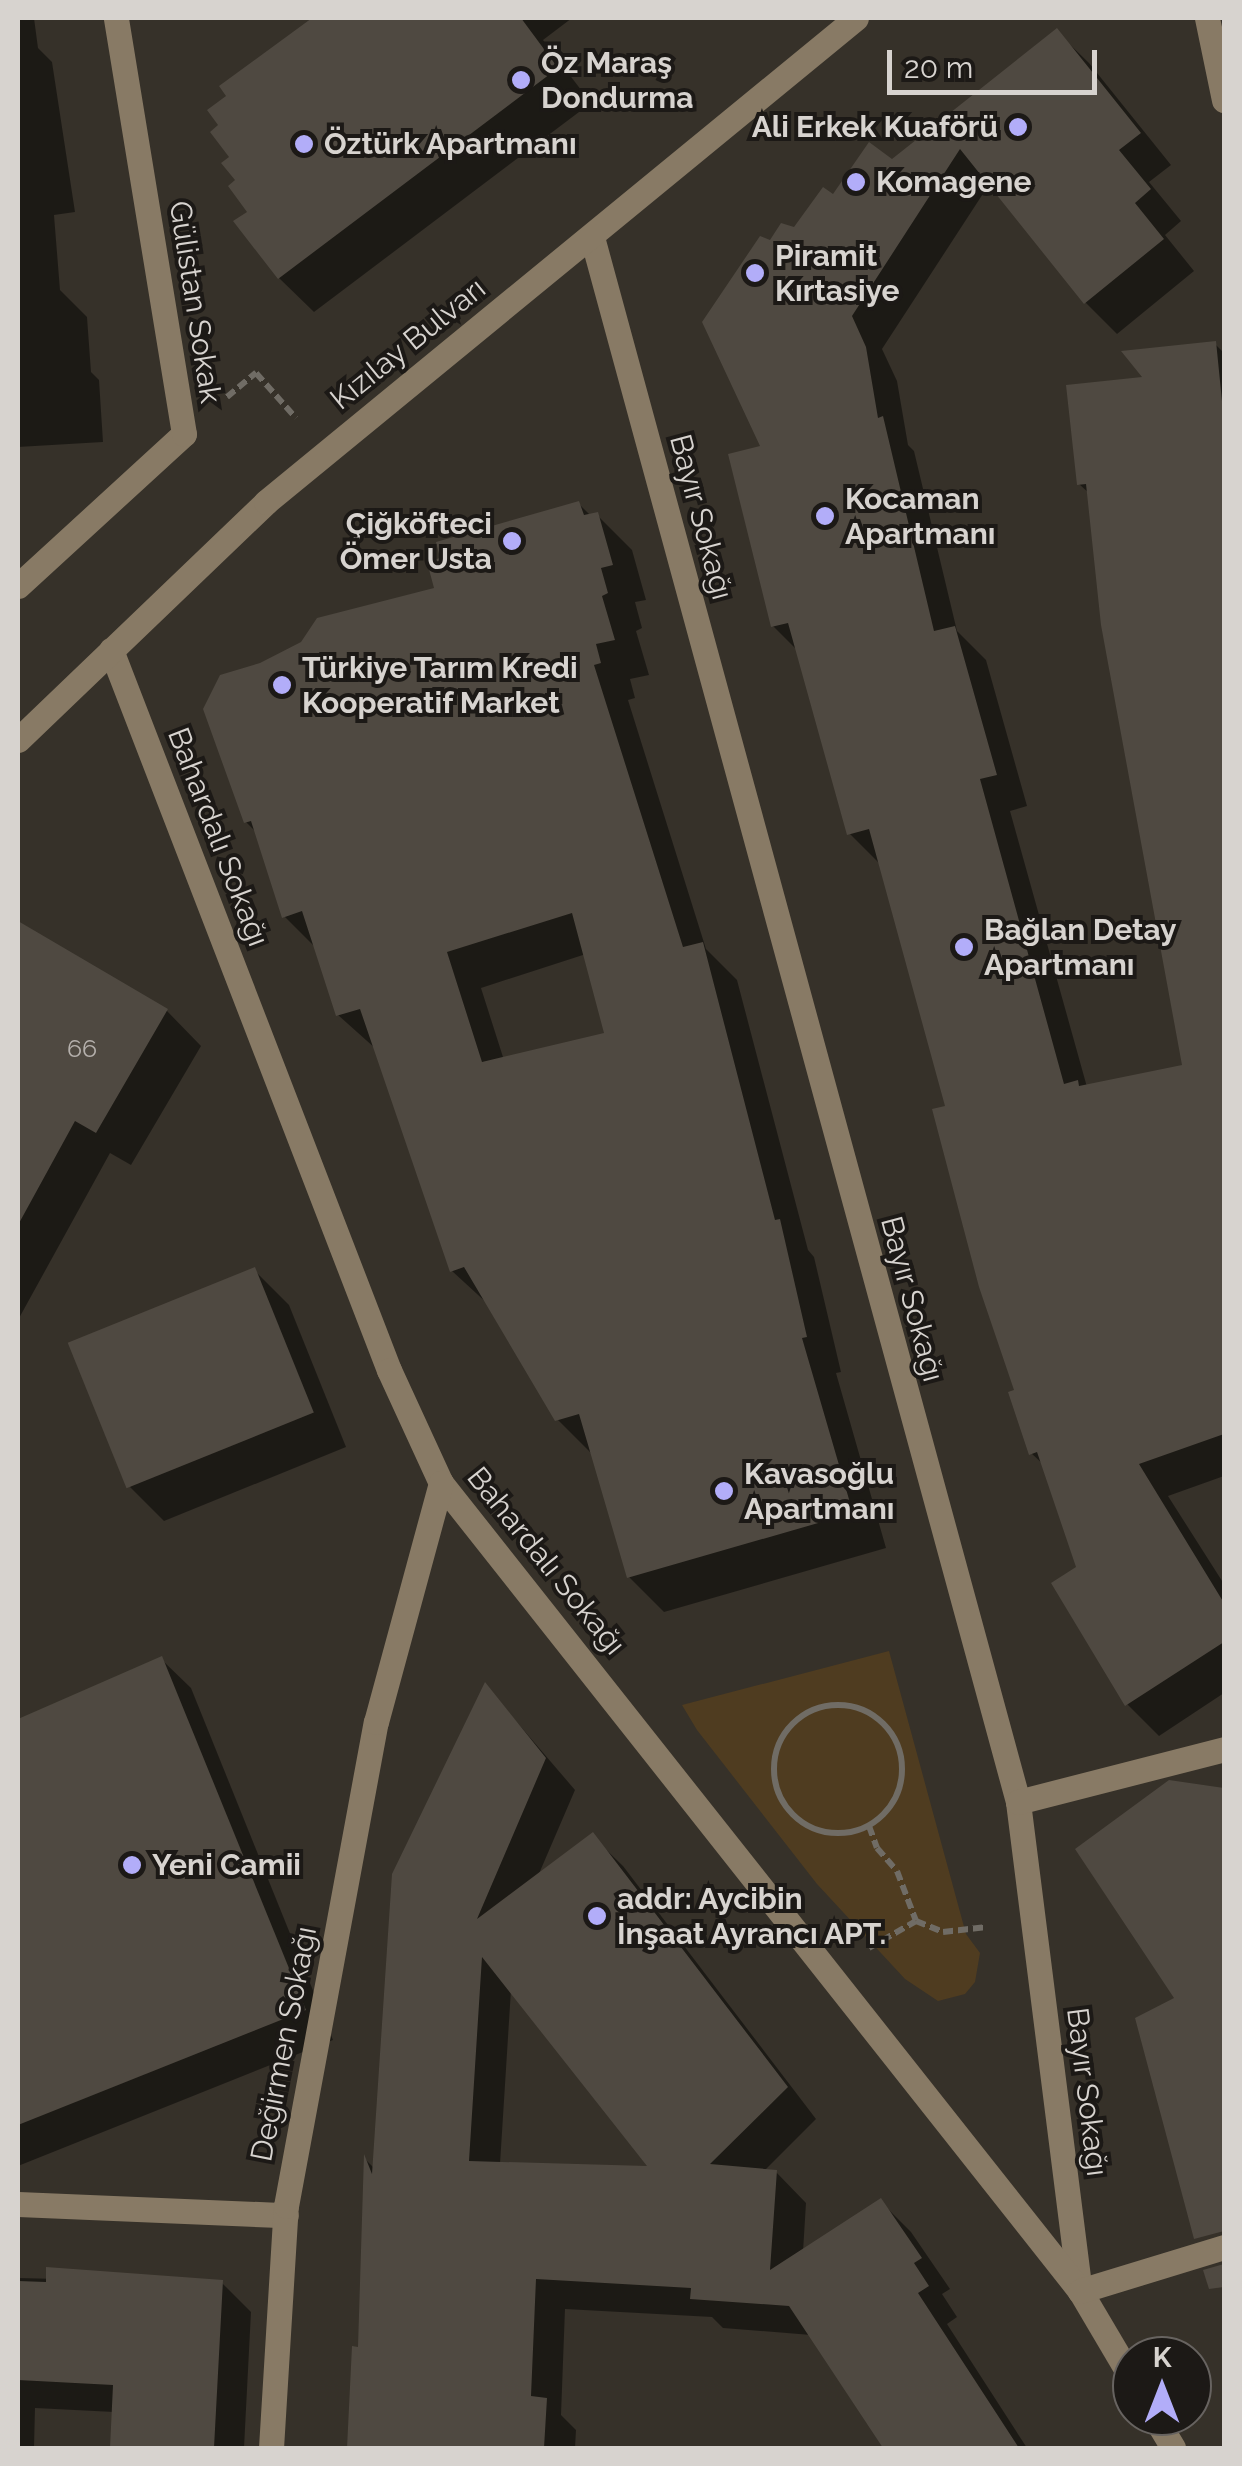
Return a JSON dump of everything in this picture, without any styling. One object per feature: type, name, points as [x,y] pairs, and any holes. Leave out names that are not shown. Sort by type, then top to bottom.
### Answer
[{"type":"street","name":"Gülistan Sokak","points":[[18,586],[184,434],[116,18]]},
{"type":"street","name":"Kızılay Bulvarı","points":[[18,740],[266,502],[856,18]]},
{"type":"street","points":[[1206,18],[1224,100]]},
{"type":"street","name":"Bayır Sokağı","points":[[592,238],[1018,1802],[1080,2290],[1112,2345]]},
{"type":"street","name":"Bahardalı Sokağı","points":[[111,650],[389,1370],[441,1482],[1080,2290]]},
{"type":"street","name":"Değirmen Sokağı","points":[[271,2448],[286,2215],[376,1722],[441,1482]]},
{"type":"street","points":[[1018,1802],[1224,1749]]},
{"type":"street","points":[[18,2204],[286,2215]]},
{"type":"street","points":[[1080,2290],[1224,2246]]},
{"type":"path","points":[[848,1704],[866,1710],[881,1720],[900,1750],[903,1768],[894,1801],[869,1826],[827,1832],[791,1813],[780,1795],[774,1754],[796,1720],[813,1709],[848,1704]]},
{"type":"path","points":[[869,1826],[878,1848],[897,1871],[916,1921],[943,1932],[1033,1922]]},
{"type":"shaded area","points":[[889,1651],[966,1934],[980,1953],[975,1982],[965,1994],[938,2001],[905,1979],[817,1884],[697,1730],[682,1705]]},
{"type":"building","points":[[312,18],[521,18],[558,68],[278,279],[233,221],[247,212],[228,186],[235,180],[221,163],[229,157],[210,132],[218,125],[207,110],[226,96],[219,86]]},
{"type":"building","points":[[1057,28],[1141,133],[1119,150],[1151,189],[1135,203],[1164,239],[1084,304],[960,149],[852,316],[866,347],[878,418],[883,416],[934,631],[955,626],[997,775],[980,779],[1064,1084],[1078,1080],[1079,1086],[1182,1065],[1101,625],[1086,484],[1077,485],[1066,385],[1142,377],[1121,351],[1216,341],[1224,421],[1224,1434],[1139,1464],[1224,1603],[1224,1642],[1125,1706],[1051,1583],[1076,1567],[1037,1452],[1029,1455],[1008,1392],[1014,1390],[979,1287],[932,1109],[945,1106],[869,829],[847,835],[788,623],[771,627],[728,454],[760,446],[702,322],[760,236],[770,240],[781,223],[794,227],[823,187],[833,194],[869,142],[892,159]]},
{"type":"building","points":[[579,501],[584,515],[598,512],[613,565],[601,568],[608,593],[602,596],[615,640],[596,644],[601,663],[594,665],[683,947],[703,942],[775,1220],[780,1219],[807,1337],[802,1338],[853,1513],[627,1578],[579,1414],[555,1421],[464,1267],[450,1272],[360,1009],[336,1016],[302,911],[282,918],[251,821],[244,823],[203,709],[220,675],[260,663],[301,642],[317,618],[434,588],[427,562],[440,558],[436,542]],"holes":[[[572,913],[604,1033],[482,1062],[447,952]]]},
{"type":"building","points":[[18,921],[168,1009],[96,1133],[75,1121],[18,1225]]},
{"type":"building","points":[[255,1267],[314,1413],[127,1488],[68,1343]]},
{"type":"building","name":"Yeni Camii","points":[[162,1656],[306,2010],[18,2125],[18,1719]]},
{"type":"building","points":[[485,1682],[546,1758],[477,1919],[593,1832],[788,2087],[710,2164],[777,2170],[770,2270],[881,2198],[922,2258],[914,2263],[929,2286],[918,2293],[1019,2448],[883,2448],[789,2306],[690,2299],[691,2288],[536,2279],[531,2396],[547,2398],[544,2448],[347,2448],[352,2346],[358,2347],[364,2154],[372,2174],[392,1874]],"holes":[[[482,1957],[647,2166],[469,2161]]]},
{"type":"building","points":[[1169,1780],[1224,1788],[1224,2231],[1194,2239],[1135,2018],[1174,1998],[1075,1849]]},
{"type":"building","points":[[1224,2264],[1224,2287],[1209,2289],[1203,2270]]},
{"type":"building","points":[[46,2267],[223,2280],[214,2448],[110,2448],[113,2385],[18,2380],[18,2281],[46,2282]]},
{"type":"place","name":"Öz Maraş Dondurma","points":[[521,80]]},
{"type":"place","name":"Ali Erkek Kuaförü","points":[[1018,127]]},
{"type":"place","name":"Öztürk Apartmanı","points":[[304,144]]},
{"type":"place","name":"Komagene","points":[[856,182]]},
{"type":"place","name":"Piramit Kırtasiye","points":[[755,273]]},
{"type":"place","name":"Kocaman Apartmanı","points":[[825,516]]},
{"type":"place","name":"Çiğköfteci Ömer Usta","points":[[512,541]]},
{"type":"place","name":"Türkiye Tarım Kredi Kooperatif Market","points":[[282,685]]},
{"type":"place","name":"Bağlan Detay Apartmanı","points":[[964,947]]},
{"type":"place","name":"Kavasoğlu Apartmanı","points":[[724,1491]]},
{"type":"place","name":"Yeni Camii","points":[[132,1865]]},
{"type":"place","name":"addr: Aycibin İnşaat Ayrancı APT.","points":[[597,1916]]}]
